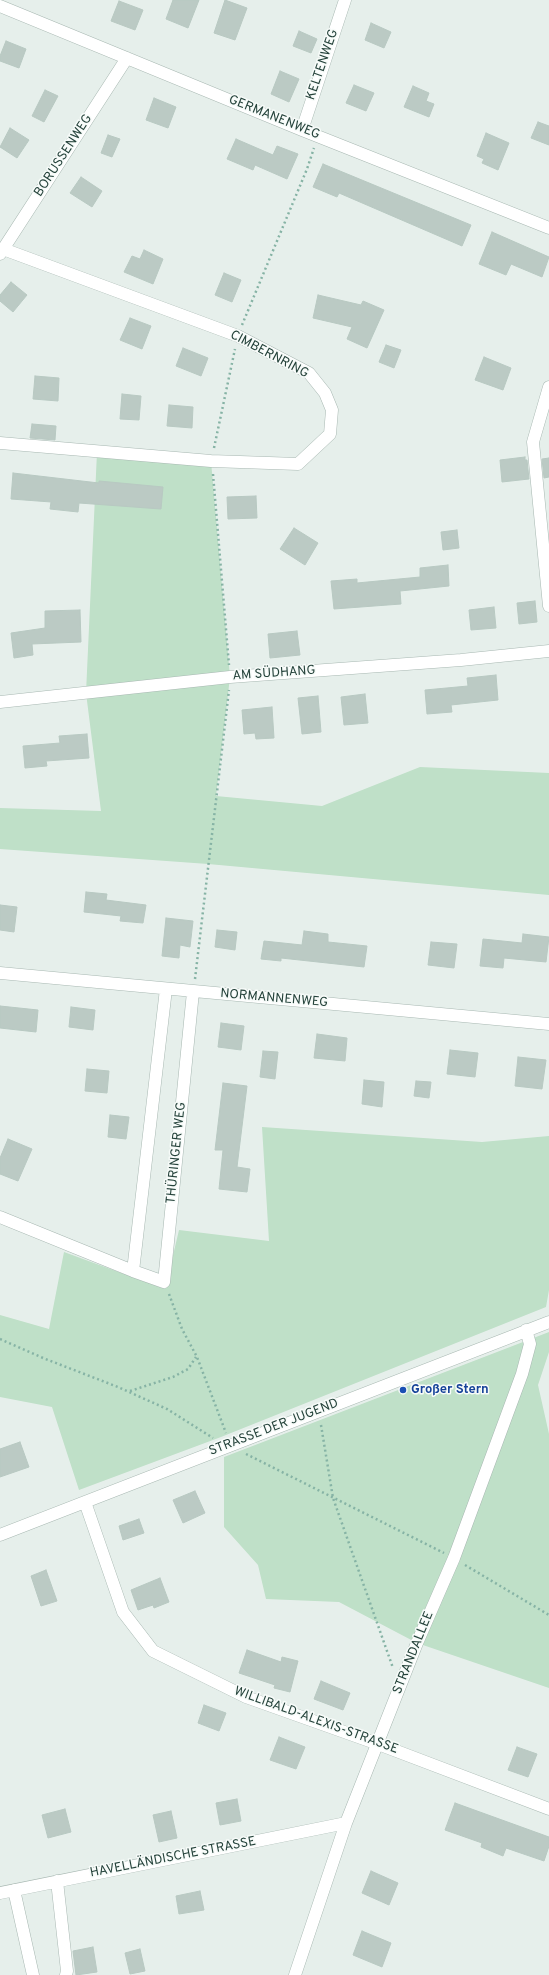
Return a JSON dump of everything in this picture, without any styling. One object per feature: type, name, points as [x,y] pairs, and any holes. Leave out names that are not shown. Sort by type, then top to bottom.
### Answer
[{"type":"street","name":"KELTENWEG","points":[[302,130],[345,0]]},
{"type":"street","name":"GERMANENWEG","points":[[0,6],[302,130],[549,228]]},
{"type":"street","name":"BORUSSENWEG","points":[[2,251],[127,58]]},
{"type":"street","name":"CIMBERNRING","points":[[0,443],[211,461],[298,464],[330,434],[332,410],[325,393],[309,373],[238,336],[2,251]]},
{"type":"street","points":[[549,387],[533,442],[549,606]]},
{"type":"street","name":"AM SÜDHANG","points":[[0,702],[230,677],[461,660],[549,651]]},
{"type":"street","name":"NORMANNENWEG","points":[[0,973],[549,1024]]},
{"type":"street","points":[[133,1271],[166,989]]},
{"type":"street","name":"THÜRINGER WEG","points":[[164,1282],[194,992]]},
{"type":"street","points":[[0,1218],[164,1282]]},
{"type":"street","name":"STRASSE DER JUGEND","points":[[0,1535],[228,1445],[549,1322]]},
{"type":"street","name":"STRANDALLEE","points":[[295,1975],[346,1823],[417,1643],[454,1558],[522,1374],[530,1344],[526,1330]]},
{"type":"street","name":"WILLIBALD-ALEXIS-STRASSE","points":[[85,1502],[123,1612],[153,1651],[246,1698],[378,1744],[549,1809]]},
{"type":"street","name":"HAVELLÄNDISCHE STRASSE","points":[[0,1893],[346,1823]]},
{"type":"street","points":[[58,1881],[67,1971],[66,1975]]},
{"type":"street","points":[[14,1890],[33,1975]]},
{"type":"path","points":[[194,992],[230,677],[211,461],[238,336],[307,169],[318,136]]},
{"type":"path","points":[[164,1282],[182,1329],[196,1357],[225,1428],[228,1445]]},
{"type":"path","points":[[0,1339],[167,1409],[228,1445],[454,1558],[549,1615]]},
{"type":"path","points":[[129,1392],[173,1377],[188,1368],[196,1357]]},
{"type":"path","points":[[319,1410],[333,1498],[400,1688]]},
{"type":"green space","points":[[97,452],[211,461],[230,677],[216,796],[322,806],[420,767],[549,773],[549,895],[208,864],[0,849],[0,808],[101,811],[86,693]]},
{"type":"green space","points":[[262,1127],[482,1142],[549,1136],[549,1290],[546,1307],[221,1437],[79,1490],[52,1407],[0,1397],[0,1315],[49,1329],[64,1252],[165,1289],[179,1230],[269,1241]]},
{"type":"green space","points":[[549,1332],[549,1352],[538,1385],[549,1434],[549,1688],[417,1643],[339,1602],[266,1599],[258,1565],[224,1527],[224,1457]]},
{"type":"building","points":[[173,0],[199,0],[188,28],[166,19]]},
{"type":"building","points":[[225,0],[247,8],[235,40],[214,33]]},
{"type":"building","points":[[119,1],[143,10],[135,30],[111,21]]},
{"type":"building","points":[[371,23],[391,32],[384,48],[365,40]]},
{"type":"building","points":[[299,31],[317,39],[311,53],[293,46]]},
{"type":"building","points":[[6,41],[26,49],[19,68],[0,61],[0,56]]},
{"type":"building","points":[[280,71],[299,79],[289,102],[271,94]]},
{"type":"building","points":[[354,85],[374,93],[366,111],[346,103]]},
{"type":"building","points":[[413,86],[429,93],[426,101],[434,104],[429,117],[404,107]]},
{"type":"building","points":[[45,90],[58,96],[44,122],[32,116]]},
{"type":"building","points":[[154,98],[176,107],[168,128],[146,120]]},
{"type":"building","points":[[538,122],[549,126],[549,145],[531,138]]},
{"type":"building","points":[[10,128],[29,140],[17,158],[0,147]]},
{"type":"building","points":[[486,133],[509,143],[498,170],[482,163],[484,159],[477,156]]},
{"type":"building","points":[[108,135],[120,139],[112,157],[101,153]]},
{"type":"building","points":[[236,139],[273,155],[277,146],[298,154],[287,179],[255,165],[253,170],[227,159]]},
{"type":"building","points":[[323,164],[471,225],[462,246],[339,193],[337,197],[313,187]]},
{"type":"building","points":[[81,177],[102,191],[92,207],[70,193]]},
{"type":"building","points":[[492,232],[549,257],[542,277],[511,264],[506,275],[479,264]]},
{"type":"building","points":[[144,250],[163,259],[153,284],[124,272],[132,256],[140,259]]},
{"type":"building","points":[[224,273],[241,280],[232,302],[215,295]]},
{"type":"building","points":[[11,282],[27,295],[13,312],[0,301],[0,295]]},
{"type":"building","points":[[318,295],[361,305],[363,301],[384,310],[367,348],[347,339],[352,327],[313,318]]},
{"type":"building","points":[[130,318],[151,326],[142,349],[120,340]]},
{"type":"building","points":[[386,345],[401,350],[394,368],[379,362]]},
{"type":"building","points":[[183,348],[208,358],[201,376],[176,366]]},
{"type":"building","points":[[484,357],[511,368],[503,390],[475,380]]},
{"type":"building","points":[[35,376],[59,378],[58,401],[33,399]]},
{"type":"building","points":[[122,394],[141,396],[139,420],[120,419]]},
{"type":"building","points":[[169,405],[193,407],[192,428],[167,426]]},
{"type":"building","points":[[32,424],[56,426],[55,440],[30,438]]},
{"type":"building","points":[[525,457],[525,460],[527,460],[529,479],[502,482],[500,460]]},
{"type":"building","points":[[549,458],[549,477],[544,478],[542,459]]},
{"type":"building","points":[[13,473],[99,483],[99,481],[163,487],[161,509],[79,503],[78,512],[50,509],[51,502],[11,499]]},
{"type":"building","points":[[256,496],[257,518],[228,519],[227,497]]},
{"type":"building","points":[[294,528],[318,543],[305,565],[280,549]]},
{"type":"building","points":[[457,530],[459,548],[443,550],[441,532]]},
{"type":"building","points":[[448,565],[449,586],[400,591],[401,604],[334,609],[331,581],[357,579],[357,583],[420,577],[420,568]]},
{"type":"building","points":[[535,601],[537,622],[519,624],[517,603]]},
{"type":"building","points":[[494,607],[496,628],[471,630],[469,610]]},
{"type":"building","points":[[80,610],[81,642],[32,644],[33,655],[14,658],[11,633],[45,628],[45,611]]},
{"type":"building","points":[[297,631],[300,655],[270,658],[268,634]]},
{"type":"building","points":[[496,675],[498,700],[451,705],[452,712],[427,714],[425,690],[468,686],[467,678]]},
{"type":"building","points":[[365,694],[368,723],[344,725],[341,697]]},
{"type":"building","points":[[318,696],[321,732],[302,734],[298,698]]},
{"type":"building","points":[[272,707],[274,738],[256,739],[255,733],[244,734],[242,710]]},
{"type":"building","points":[[87,734],[89,758],[46,761],[47,766],[25,768],[23,746],[60,743],[59,736]]},
{"type":"building","points":[[86,892],[107,894],[106,900],[146,905],[143,923],[120,921],[121,916],[84,912]]},
{"type":"building","points":[[0,905],[17,907],[14,932],[0,930]]},
{"type":"building","points":[[166,918],[193,921],[190,947],[180,945],[179,958],[162,956]]},
{"type":"building","points":[[217,930],[237,932],[235,950],[215,947]]},
{"type":"building","points":[[304,931],[328,934],[328,942],[367,946],[364,967],[281,958],[281,961],[261,959],[264,941],[302,945]]},
{"type":"building","points":[[523,934],[549,937],[546,962],[504,958],[503,968],[480,966],[483,939],[522,943]]},
{"type":"building","points":[[431,942],[457,944],[454,968],[428,965]]},
{"type":"building","points":[[0,1006],[38,1010],[36,1032],[0,1028]]},
{"type":"building","points":[[71,1007],[95,1010],[93,1030],[69,1027]]},
{"type":"building","points":[[221,1023],[244,1026],[241,1050],[218,1047]]},
{"type":"building","points":[[317,1034],[347,1038],[345,1061],[314,1058]]},
{"type":"building","points":[[450,1050],[478,1053],[475,1077],[447,1074]]},
{"type":"building","points":[[263,1051],[278,1052],[275,1079],[260,1077]]},
{"type":"building","points":[[518,1057],[546,1060],[542,1089],[515,1086]]},
{"type":"building","points":[[87,1069],[109,1071],[107,1093],[85,1091]]},
{"type":"building","points":[[364,1080],[384,1082],[382,1107],[362,1104]]},
{"type":"building","points":[[416,1081],[431,1082],[429,1098],[414,1096]]},
{"type":"building","points":[[223,1083],[247,1086],[237,1167],[250,1169],[247,1192],[219,1189],[223,1150],[215,1150]]},
{"type":"building","points":[[110,1115],[129,1117],[126,1139],[108,1137]]},
{"type":"building","points":[[8,1139],[32,1149],[18,1181],[0,1174],[0,1158]]},
{"type":"building","points":[[20,1442],[29,1467],[0,1477],[0,1449]]},
{"type":"building","points":[[195,1491],[205,1513],[183,1523],[173,1500]]},
{"type":"building","points":[[139,1519],[144,1533],[123,1540],[119,1526]]},
{"type":"building","points":[[46,1570],[57,1601],[41,1606],[31,1576]]},
{"type":"building","points":[[160,1578],[169,1602],[154,1608],[153,1605],[138,1610],[131,1590]]},
{"type":"building","points":[[247,1650],[281,1662],[282,1657],[298,1661],[290,1692],[274,1688],[275,1685],[239,1673]]},
{"type":"building","points":[[321,1681],[350,1693],[343,1710],[314,1699]]},
{"type":"building","points":[[204,1705],[226,1713],[219,1731],[198,1723]]},
{"type":"building","points":[[279,1737],[305,1747],[296,1769],[270,1760]]},
{"type":"building","points":[[517,1747],[537,1754],[528,1777],[508,1770]]},
{"type":"building","points":[[237,1799],[241,1821],[220,1825],[216,1803]]},
{"type":"building","points":[[455,1803],[549,1837],[549,1846],[544,1861],[506,1848],[503,1856],[481,1847],[482,1843],[445,1830]]},
{"type":"building","points":[[65,1809],[71,1832],[48,1838],[42,1815]]},
{"type":"building","points":[[171,1811],[177,1838],[159,1842],[153,1815]]},
{"type":"building","points":[[371,1871],[398,1883],[389,1905],[362,1893]]},
{"type":"building","points":[[200,1891],[204,1910],[179,1914],[176,1896]]},
{"type":"building","points":[[362,1931],[391,1943],[382,1967],[353,1955]]},
{"type":"building","points":[[93,1947],[97,1972],[76,1975],[73,1951]]},
{"type":"building","points":[[140,1949],[145,1971],[130,1974],[125,1953]]},
{"type":"place","name":"Großer Stern","points":[[403,1390]]}]
